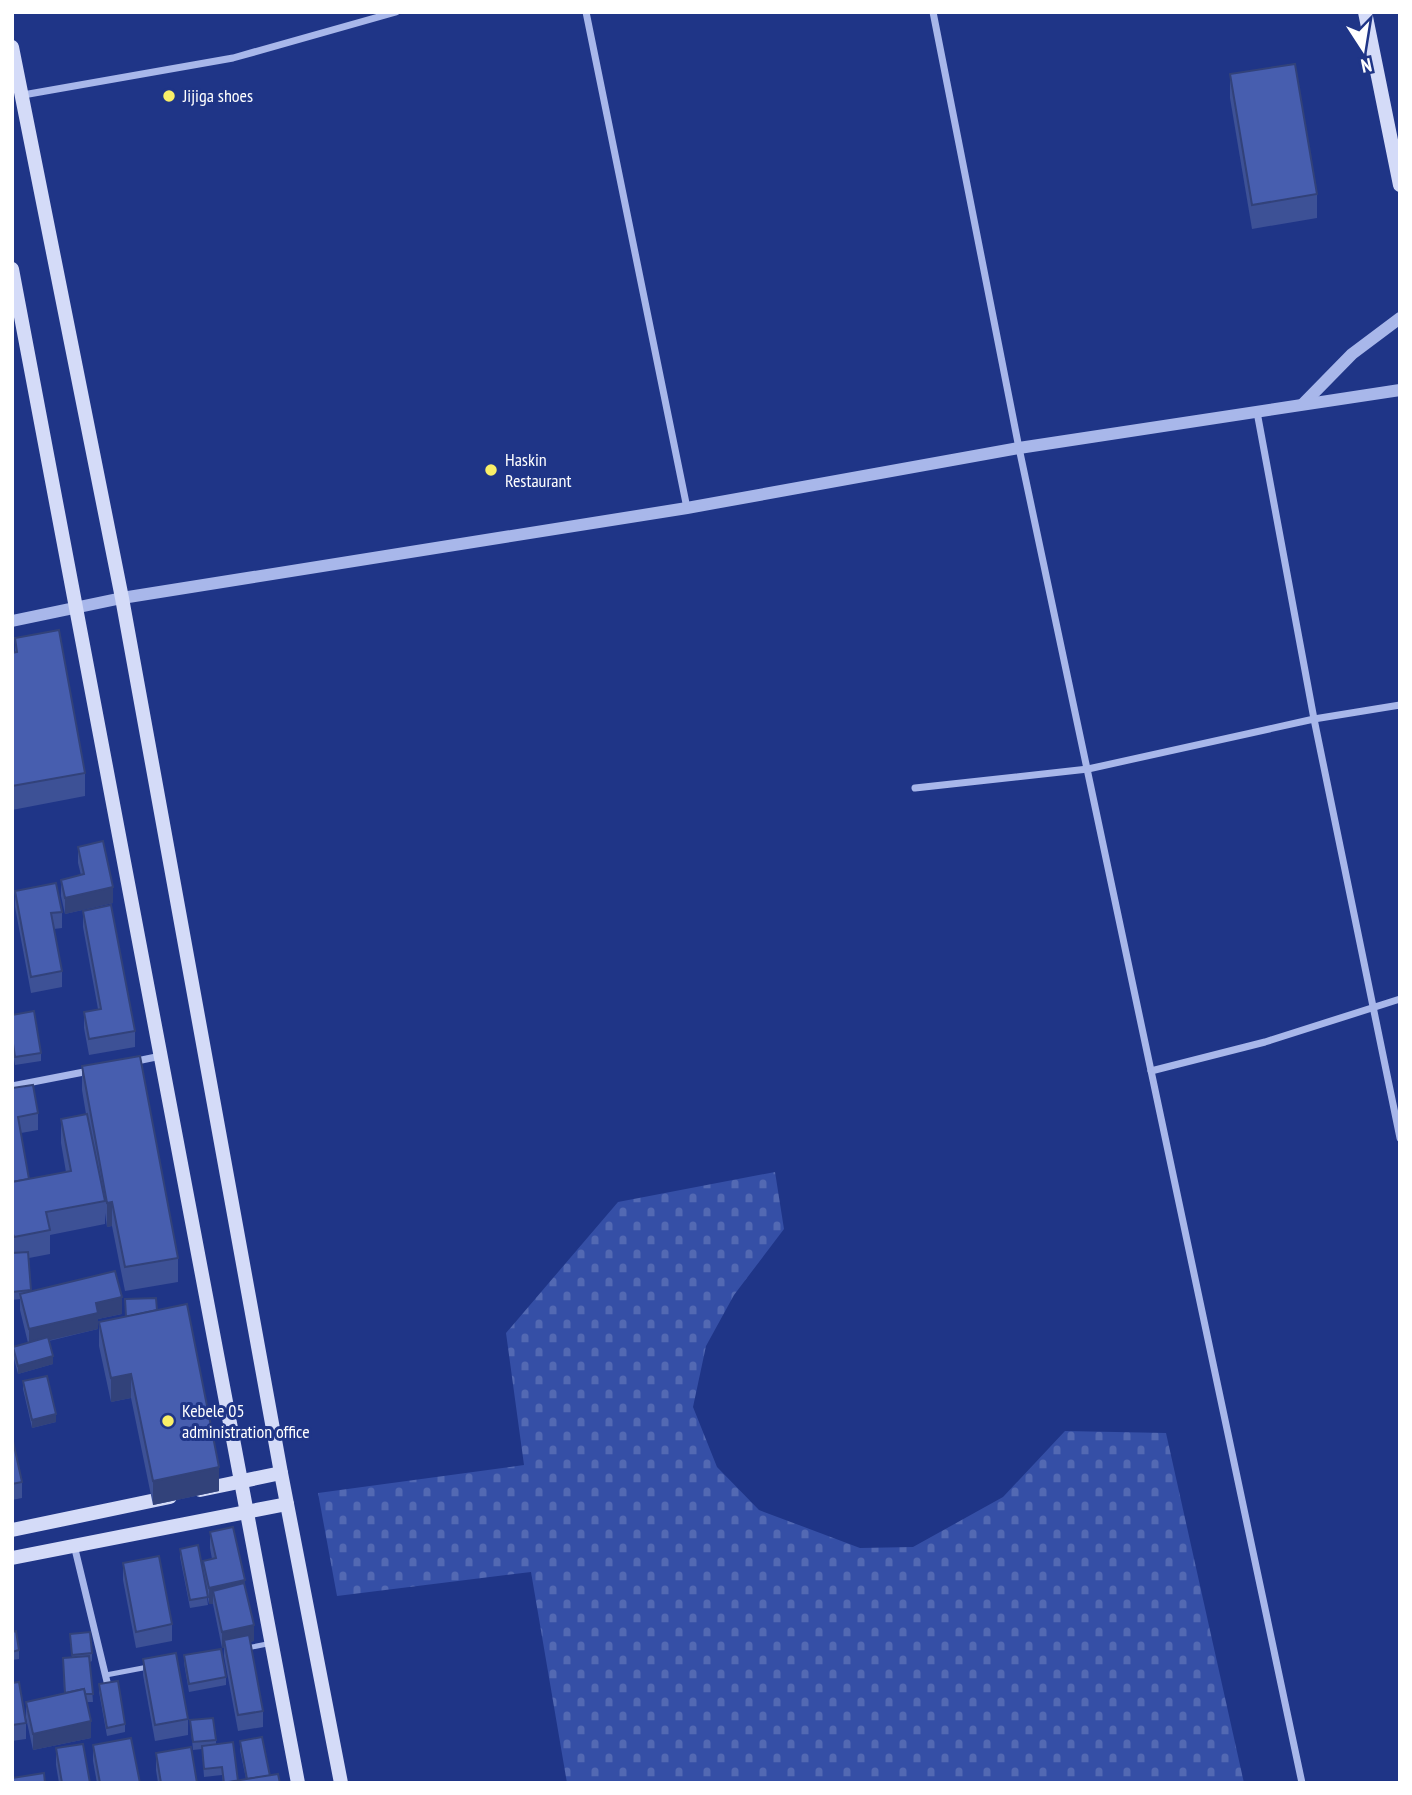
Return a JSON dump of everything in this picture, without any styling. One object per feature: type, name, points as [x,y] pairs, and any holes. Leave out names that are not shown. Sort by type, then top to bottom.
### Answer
[{"type":"main road","points":[[1365,12],[1400,185]]},
{"type":"main road","points":[[12,47],[122,598],[281,1473],[341,1783]]},
{"type":"main road","points":[[12,269],[298,1783]]},
{"type":"main road","points":[[12,1530],[281,1473]]},
{"type":"main road","points":[[12,1558],[287,1504]]},
{"type":"street","points":[[23,95],[233,58],[396,12]]},
{"type":"street","points":[[586,12],[687,508]]},
{"type":"street","points":[[933,12],[1019,448],[1302,1783]]},
{"type":"street","points":[[1303,404],[1352,354],[1400,318]]},
{"type":"street","points":[[12,621],[122,598],[687,508],[1019,448],[1400,390]]},
{"type":"street","points":[[1257,412],[1314,719],[1400,1138]]},
{"type":"street","points":[[915,788],[1088,769],[1314,719],[1400,705]]},
{"type":"street","points":[[1151,1071],[1265,1042],[1400,999]]},
{"type":"street","points":[[121,1064],[162,1056]]},
{"type":"street","points":[[12,1086],[94,1070]]},
{"type":"street","points":[[74,1544],[111,1702]]},
{"type":"lane","points":[[234,1650],[272,1643]]},
{"type":"lane","points":[[106,1675],[157,1665]]},
{"type":"green space","points":[[775,1172],[784,1229],[734,1295],[706,1346],[693,1407],[717,1467],[759,1510],[860,1548],[913,1547],[1003,1497],[1065,1431],[1166,1433],[1244,1783],[567,1783],[531,1572],[337,1596],[318,1493],[524,1465],[506,1333],[618,1202]]},
{"type":"building","points":[[1295,64],[1317,194],[1252,205],[1230,74]]},
{"type":"building","points":[[59,630],[85,773],[12,786],[12,653],[17,652],[15,638]]},
{"type":"building","points":[[103,841],[113,887],[65,898],[61,880],[84,874],[78,847]]},
{"type":"building","points":[[56,883],[62,912],[51,913],[62,971],[31,977],[15,891]]},
{"type":"building","points":[[111,905],[135,1031],[89,1039],[84,1012],[101,1009],[83,911]]},
{"type":"building","points":[[34,1011],[41,1053],[15,1057],[12,1015]]},
{"type":"building","points":[[140,1056],[178,1258],[125,1267],[112,1202],[107,1203],[82,1066]]},
{"type":"building","points":[[33,1085],[38,1113],[18,1117],[29,1179],[12,1182],[12,1088]]},
{"type":"building","points":[[87,1114],[105,1201],[46,1212],[50,1230],[14,1237],[12,1182],[71,1171],[61,1119]]},
{"type":"building","points":[[28,1252],[31,1290],[12,1292],[12,1253]]},
{"type":"building","points":[[115,1271],[122,1297],[96,1303],[98,1313],[29,1329],[20,1294]]},
{"type":"building","points":[[156,1298],[157,1310],[126,1317],[125,1299]]},
{"type":"building","points":[[187,1304],[219,1467],[153,1481],[131,1374],[111,1378],[99,1322]]},
{"type":"building","points":[[48,1337],[53,1356],[18,1366],[13,1347]]},
{"type":"building","points":[[47,1376],[56,1414],[32,1420],[23,1381]]},
{"type":"building","points":[[12,1441],[22,1482],[12,1484]]},
{"type":"building","points":[[233,1527],[245,1580],[209,1588],[203,1561],[216,1558],[210,1532]]},
{"type":"building","points":[[198,1545],[208,1597],[190,1600],[180,1549]]},
{"type":"building","points":[[159,1556],[172,1624],[136,1632],[123,1563]]},
{"type":"building","points":[[244,1583],[254,1625],[222,1632],[213,1591]]},
{"type":"building","points":[[16,1631],[19,1650],[12,1652],[12,1632]]},
{"type":"building","points":[[90,1632],[92,1653],[72,1655],[70,1634]]},
{"type":"building","points":[[249,1635],[263,1711],[238,1715],[224,1640]]},
{"type":"building","points":[[221,1649],[226,1677],[189,1684],[184,1655]]},
{"type":"building","points":[[176,1653],[188,1719],[155,1725],[143,1659]]},
{"type":"building","points":[[89,1656],[93,1694],[85,1694],[84,1689],[65,1693],[63,1658]]},
{"type":"building","points":[[118,1681],[125,1724],[107,1728],[99,1684]]},
{"type":"building","points":[[19,1682],[26,1723],[12,1725],[12,1683]]},
{"type":"building","points":[[84,1689],[91,1721],[33,1734],[26,1702]]},
{"type":"building","points":[[213,1718],[216,1740],[193,1742],[190,1720]]},
{"type":"building","points":[[262,1737],[270,1776],[247,1779],[240,1741]]},
{"type":"building","points":[[131,1738],[140,1783],[100,1783],[93,1745]]},
{"type":"building","points":[[233,1742],[238,1781],[224,1783],[222,1767],[204,1769],[202,1746]]},
{"type":"building","points":[[83,1744],[90,1783],[62,1783],[56,1748]]},
{"type":"building","points":[[191,1747],[197,1783],[161,1783],[156,1753]]},
{"type":"building","points":[[44,1773],[45,1783],[12,1783],[12,1778]]},
{"type":"building","points":[[278,1774],[280,1783],[228,1783],[228,1782]]},
{"type":"place","name":"Jijiga shoes","points":[[169,96]]},
{"type":"place","name":"Haskin Restaurant","points":[[491,470]]},
{"type":"place","name":"Kebele 05 administration office","points":[[168,1421]]}]
